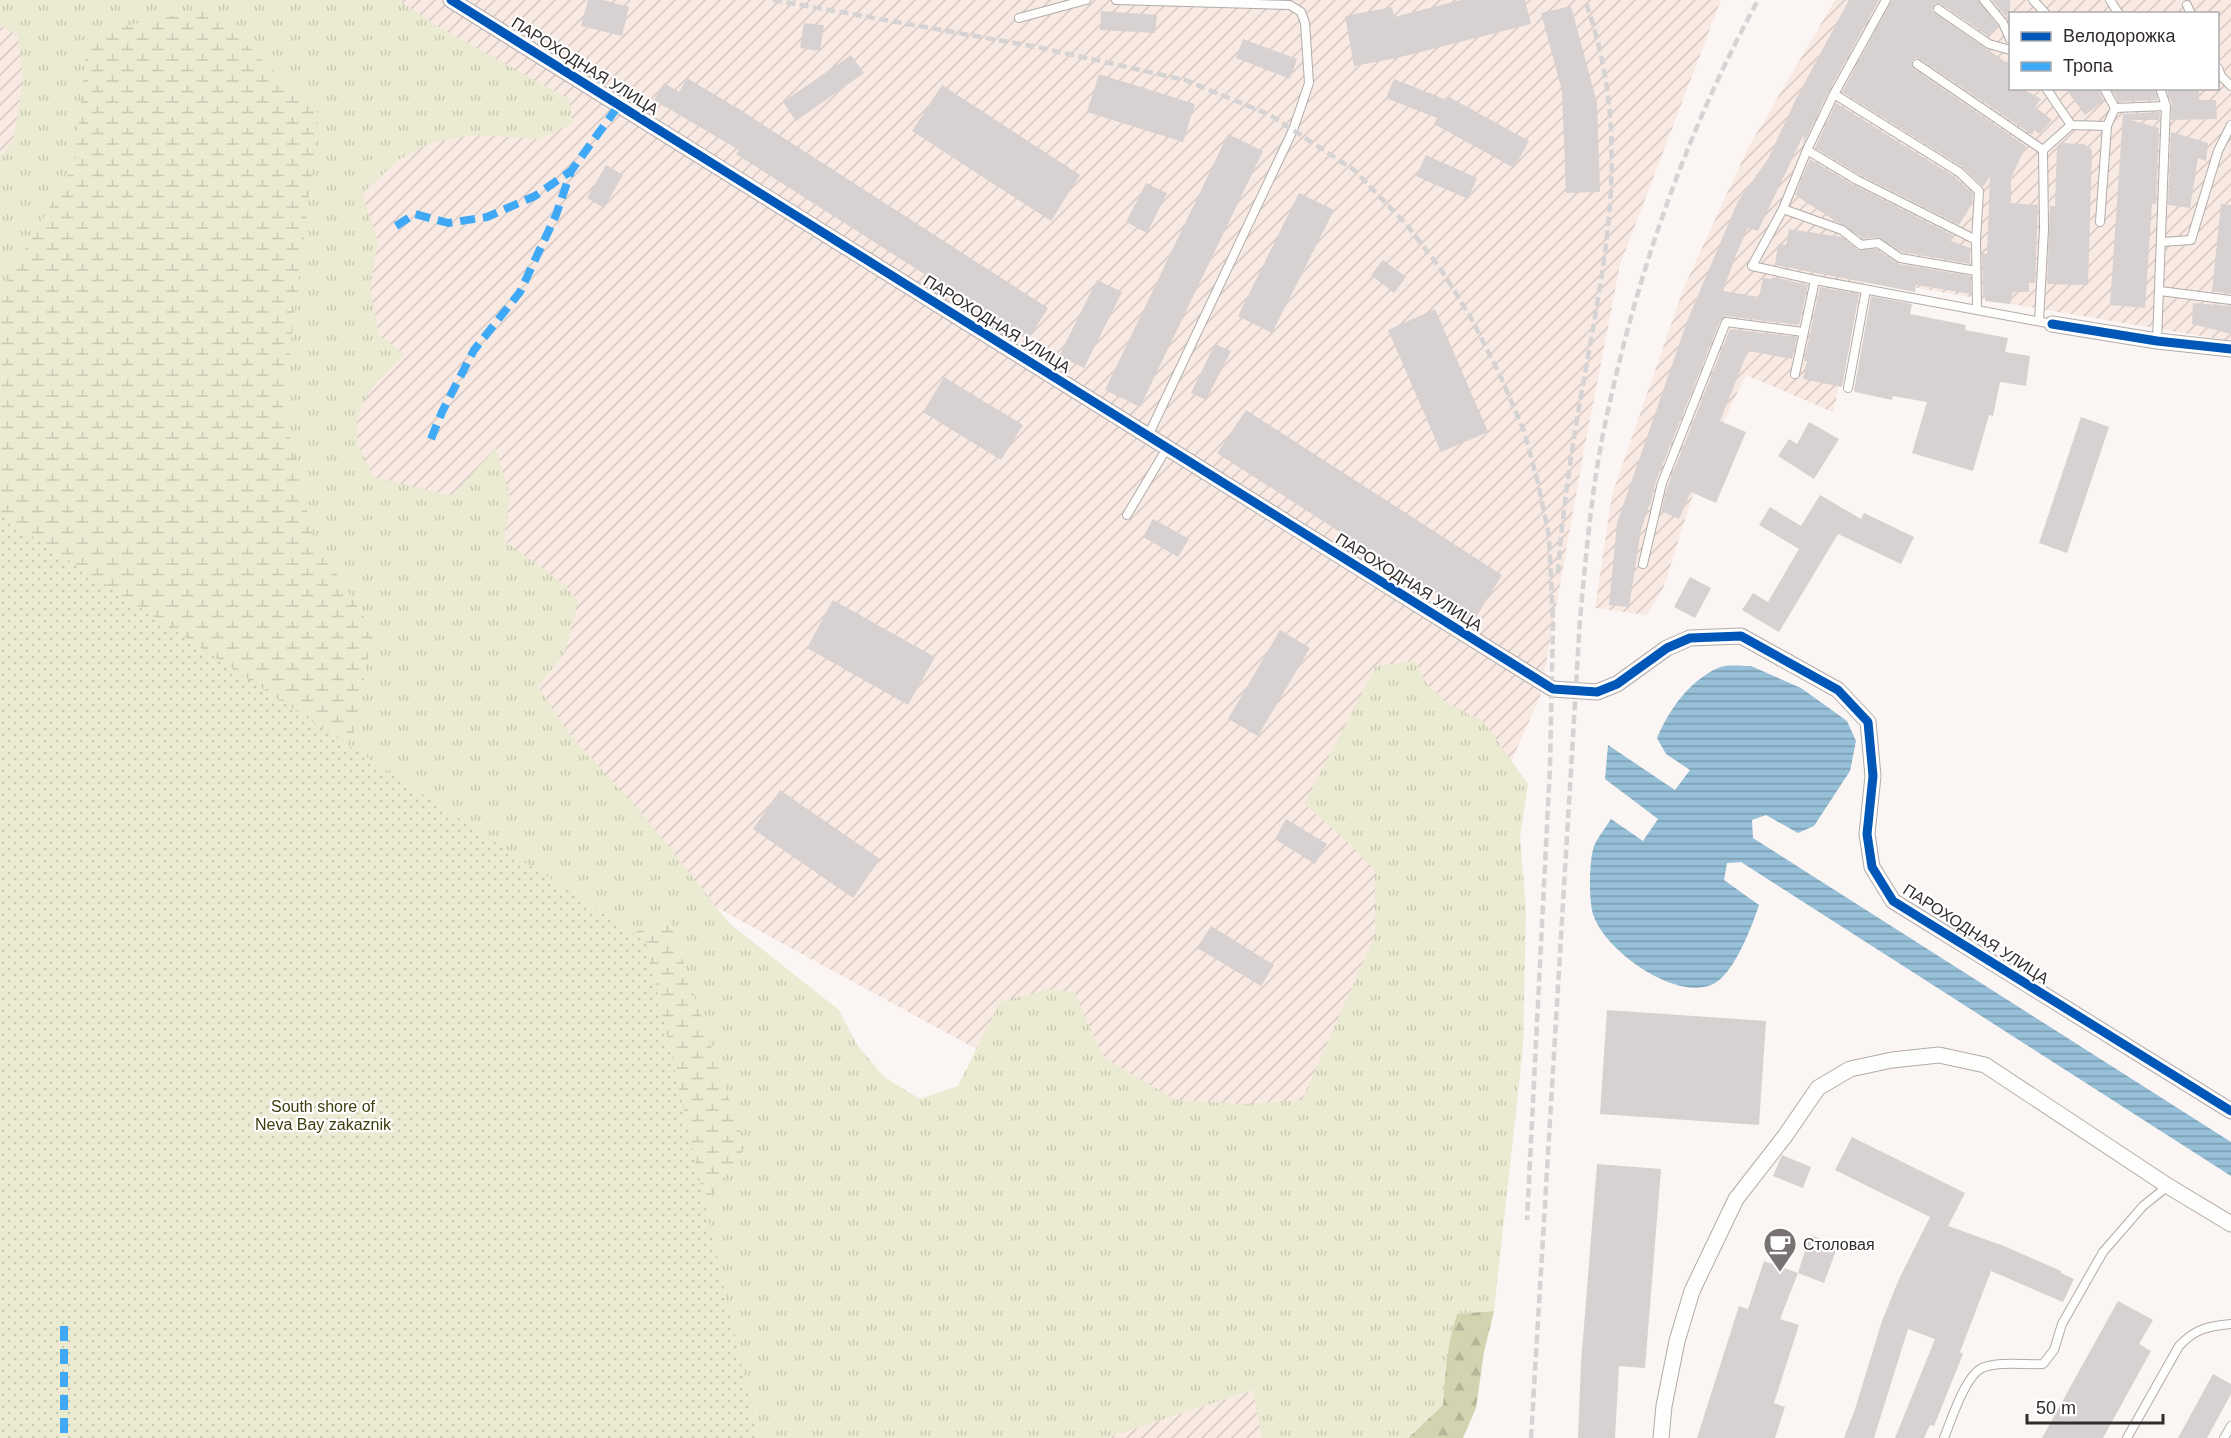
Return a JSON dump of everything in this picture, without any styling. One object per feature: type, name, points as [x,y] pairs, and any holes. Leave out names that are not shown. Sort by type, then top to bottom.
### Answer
[{"type":"street","name":"ПАРОХОДНАЯ УЛИЦА","points":[[451,0],[1552,689],[1597,692],[1617,684],[1667,648],[1690,638],[1741,636],[1838,690],[1868,722],[1873,776],[1867,834],[1872,867],[1893,901],[2231,1111]]},
{"type":"street","points":[[2045,323],[2157,342],[2231,349]]},
{"type":"street","points":[[1661,1438],[1664,1406],[1677,1341],[1692,1291],[1736,1199],[1785,1136],[1818,1088],[1850,1069],[1892,1060],[1939,1055],[1985,1065],[2168,1186],[2231,1224]]},
{"type":"lane","points":[[1019,18],[1086,0]]},
{"type":"lane","points":[[1116,0],[1290,5],[1301,12],[1305,23],[1309,83],[1293,130],[1148,436]]},
{"type":"lane","points":[[1886,0],[1834,94],[1807,150],[1783,209],[1752,266],[2045,323],[2043,150],[2071,125],[2107,126]]},
{"type":"lane","points":[[1984,0],[2003,23],[2009,37]]},
{"type":"lane","points":[[2033,0],[2044,12]]},
{"type":"lane","points":[[2187,5],[2191,12]]},
{"type":"lane","points":[[1938,9],[1989,44],[2009,50]]},
{"type":"lane","points":[[1917,64],[2043,150]]},
{"type":"lane","points":[[2219,72],[2231,86]]},
{"type":"lane","points":[[2047,90],[2071,125]]},
{"type":"lane","points":[[2105,90],[2115,108]]},
{"type":"lane","points":[[2157,342],[2166,106],[2161,90]]},
{"type":"lane","points":[[1834,94],[1959,172],[1979,191],[1976,240],[1977,309]]},
{"type":"lane","points":[[2115,108],[2166,106]]},
{"type":"lane","points":[[2100,222],[2107,126],[2115,108]]},
{"type":"lane","points":[[2162,242],[2191,240],[2218,152],[2231,124]]},
{"type":"lane","points":[[1807,150],[1857,180],[1976,240]]},
{"type":"lane","points":[[1783,209],[1842,230],[1861,244],[1878,243],[1900,258],[1976,271]]},
{"type":"lane","points":[[1795,374],[1815,280]]},
{"type":"lane","points":[[1848,388],[1866,290]]},
{"type":"lane","points":[[2160,291],[2231,300]]},
{"type":"lane","points":[[1643,564],[1662,483],[1726,321],[1803,332]]},
{"type":"lane","points":[[1127,515],[1167,448]]},
{"type":"lane","points":[[1944,1438],[1967,1385],[1980,1369],[1998,1365],[2043,1364],[2054,1350],[2062,1324],[2103,1252],[2143,1206],[2168,1186]]},
{"type":"lane","points":[[2127,1438],[2179,1346],[2189,1335],[2211,1326],[2231,1324]]},
{"type":"lane","points":[[2224,1438],[2231,1426]]},
{"type":"shaded area","points":[[0,0],[1721,0],[1620,265],[1540,697],[1303,1227],[0,517]]},
{"type":"shaded area","points":[[1835,0],[2231,0],[2231,341],[1864,279],[1833,412],[1746,375],[1723,422],[1692,498],[1664,586],[1647,615],[1595,608],[1612,495],[1684,287],[1748,148]]},
{"type":"shaded area","points":[[1254,1390],[1261,1438],[1107,1438]]},
{"type":"green space","points":[[0,0],[398,0],[439,27],[569,99],[573,123],[540,139],[475,135],[433,142],[398,160],[362,194],[378,242],[370,287],[379,335],[404,354],[377,382],[363,404],[358,416],[359,446],[374,477],[453,495],[496,448],[510,497],[504,540],[565,585],[578,601],[565,653],[538,686],[567,731],[646,818],[729,923],[839,1010],[857,1045],[884,1077],[920,1099],[958,1086],[1000,1002],[1048,989],[1074,992],[1104,1058],[1176,1100],[1245,1104],[1302,1100],[1375,935],[1375,870],[1344,838],[1304,804],[1376,666],[1415,661],[1427,685],[1451,705],[1484,722],[1528,784],[1520,836],[1526,910],[1523,1047],[1494,1311],[1457,1314],[1445,1370],[1443,1405],[1407,1438],[1261,1438],[1253,1390],[1107,1438],[574,1438],[0,1345],[0,156],[13,142],[23,80],[18,36],[0,25]]},
{"type":"green space","points":[[208,8],[319,114],[283,408],[313,537],[373,631],[354,732],[322,792],[548,965],[669,919],[745,1148],[688,1226],[0,1166],[0,289],[6,283],[75,162],[88,34]]},
{"type":"green space","name":"South shore of Neva Bay zakaznik","points":[[0,515],[646,942],[758,1438],[0,1438]]},
{"type":"green space","points":[[1494,1311],[1484,1352],[1476,1408],[1463,1438],[1408,1438],[1443,1405],[1449,1348],[1457,1314]]},
{"type":"water","points":[[1751,666],[1801,688],[1847,721],[1856,741],[1850,771],[1814,826],[1798,833],[1766,815],[1752,820],[1753,838],[2231,1142],[2231,1176],[1741,862],[1727,863],[1724,880],[1759,905],[1737,957],[1718,981],[1703,987],[1684,987],[1664,980],[1644,970],[1610,941],[1598,925],[1592,910],[1590,878],[1594,846],[1611,819],[1643,841],[1658,819],[1605,779],[1608,745],[1675,790],[1690,770],[1666,754],[1657,738],[1674,707],[1698,680],[1718,668]]},
{"type":"building","points":[[588,0],[603,0],[629,7],[622,36],[581,26]]},
{"type":"building","points":[[1461,0],[1525,0],[1531,24],[1397,58],[1354,66],[1345,16],[1392,7],[1394,17]]},
{"type":"building","points":[[1849,0],[1879,0],[1829,91],[1803,145],[1804,134],[1758,231],[1748,228],[1723,291],[1759,297],[1763,278],[1772,279],[1773,277],[1808,285],[1799,325],[1727,316],[1721,319],[1656,481],[1641,530],[1629,607],[1609,605],[1617,523],[1688,319],[1738,201],[1768,159],[1796,99]]},
{"type":"building","points":[[1892,0],[1978,0],[1998,26],[1989,37],[1941,4],[1935,4],[1932,11],[2009,64],[2009,90],[2025,90],[2041,99],[2035,107],[2052,120],[2039,134],[2034,130],[2032,135],[1920,59],[1915,58],[1912,61],[1914,69],[2026,146],[2011,178],[2011,203],[2038,205],[2035,283],[2029,283],[2029,292],[2013,292],[2010,304],[1985,301],[1983,296],[1982,253],[1987,254],[1990,176],[1983,187],[1962,167],[1842,92]]},
{"type":"building","points":[[1992,0],[2010,0],[2010,11],[2006,17]]},
{"type":"building","points":[[1571,6],[1597,103],[1600,192],[1566,193],[1562,91],[1541,13]]},
{"type":"building","points":[[1101,11],[1157,15],[1155,33],[1100,30]]},
{"type":"building","points":[[804,23],[824,25],[820,51],[800,48]]},
{"type":"building","points":[[1243,39],[1297,59],[1290,79],[1236,58]]},
{"type":"building","points":[[851,55],[864,73],[796,121],[783,102]]},
{"type":"building","points":[[1099,74],[1195,104],[1183,142],[1087,112]]},
{"type":"building","points":[[687,78],[1048,308],[1028,340],[736,154],[739,150],[654,100],[664,83],[679,92]]},
{"type":"building","points":[[1394,79],[1447,100],[1449,97],[1529,141],[1514,168],[1434,124],[1437,118],[1386,98]]},
{"type":"building","points":[[942,85],[1080,175],[1051,221],[912,131]]},
{"type":"building","points":[[2066,90],[2099,90],[2104,101],[2085,115]]},
{"type":"building","points":[[2112,90],[2155,90],[2158,100],[2118,102]]},
{"type":"building","points":[[2167,90],[2199,90],[2199,100],[2216,100],[2217,119],[2171,120],[2172,104]]},
{"type":"building","points":[[1836,103],[1955,177],[1973,193],[1972,204],[1959,225],[1860,175],[1815,148]]},
{"type":"building","points":[[2160,112],[2159,120],[2131,120],[2159,128],[2156,204],[2152,203],[2145,308],[2110,305],[2123,114]]},
{"type":"building","points":[[2171,132],[2208,143],[2206,161],[2198,158],[2190,208],[2168,205]]},
{"type":"building","points":[[1228,134],[1263,151],[1140,407],[1105,390]]},
{"type":"building","points":[[2060,143],[2084,144],[2092,150],[2088,285],[2047,284],[2050,206],[2055,206],[2057,146]]},
{"type":"building","points":[[1426,155],[1477,178],[1468,199],[1416,176]]},
{"type":"building","points":[[1810,159],[1854,185],[1953,235],[1949,240],[1970,248],[1970,264],[1902,252],[1878,237],[1864,239],[1795,195]]},
{"type":"building","points":[[606,165],[623,175],[604,208],[587,198]]},
{"type":"building","points":[[1146,183],[1167,193],[1147,233],[1126,222]]},
{"type":"building","points":[[1299,193],[1334,210],[1272,333],[1238,316]]},
{"type":"building","points":[[2221,204],[2231,205],[2231,294],[2212,291]]},
{"type":"building","points":[[1789,229],[1842,237],[1858,250],[1876,249],[1899,264],[1971,276],[1971,294],[1916,285],[1915,292],[1775,265],[1778,244],[1786,245]]},
{"type":"building","points":[[1383,260],[1406,277],[1394,293],[1371,275]]},
{"type":"building","points":[[1097,280],[1122,292],[1084,368],[1059,356]]},
{"type":"building","points":[[1820,287],[1859,294],[1842,387],[1803,379],[1807,361],[1804,361]]},
{"type":"building","points":[[1871,296],[1912,304],[1910,314],[1966,325],[1965,330],[2008,338],[2005,352],[2030,356],[2026,386],[2000,382],[1993,416],[1989,415],[1973,471],[1912,453],[1927,402],[1893,396],[1892,400],[1855,392]]},
{"type":"building","points":[[2193,303],[2231,306],[2231,334],[2192,324]]},
{"type":"building","points":[[1435,309],[1488,432],[1441,452],[1388,330]]},
{"type":"building","points":[[1730,329],[1797,337],[1792,359],[1748,351],[1720,421],[1746,432],[1716,503],[1691,492],[1679,519],[1661,511],[1668,485]]},
{"type":"building","points":[[1215,344],[1231,351],[1206,400],[1191,393]]},
{"type":"building","points":[[944,377],[1023,425],[1001,460],[923,412]]},
{"type":"building","points":[[1246,410],[1502,575],[1475,619],[1217,453]]},
{"type":"building","points":[[2081,417],[2109,427],[2067,553],[2039,543]]},
{"type":"building","points":[[1809,422],[1839,439],[1814,479],[1778,456],[1789,439],[1797,444]]},
{"type":"building","points":[[1820,495],[1861,519],[1864,513],[1914,537],[1901,564],[1838,534],[1779,632],[1742,610],[1753,593],[1768,602],[1799,549],[1759,525],[1770,507],[1801,526]]},
{"type":"building","points":[[1153,519],[1189,539],[1178,557],[1143,537]]},
{"type":"building","points":[[1690,577],[1711,588],[1695,618],[1674,607]]},
{"type":"building","points":[[833,600],[935,657],[908,705],[807,648]]},
{"type":"building","points":[[1280,630],[1310,648],[1258,736],[1228,719]]},
{"type":"building","points":[[780,790],[880,859],[853,898],[753,829]]},
{"type":"building","points":[[1286,819],[1327,844],[1315,864],[1275,839]]},
{"type":"building","points":[[1211,926],[1274,965],[1261,986],[1197,948]]},
{"type":"building","points":[[1607,1010],[1766,1021],[1759,1125],[1600,1114]]},
{"type":"building","points":[[1852,1137],[1965,1193],[1948,1226],[2004,1246],[2074,1279],[2063,1302],[1991,1271],[1960,1352],[1963,1354],[1934,1426],[1930,1425],[1924,1438],[1895,1438],[1935,1339],[1908,1329],[1874,1438],[1844,1438],[1882,1321],[1899,1279],[1930,1217],[1835,1170]]},
{"type":"building","points":[[1782,1155],[1811,1167],[1803,1188],[1773,1176]]},
{"type":"building","points":[[1597,1164],[1661,1169],[1645,1368],[1619,1366],[1615,1438],[1578,1438],[1581,1363]]},
{"type":"building","points":[[1810,1235],[1838,1245],[1824,1283],[1798,1273]]},
{"type":"building","points":[[1764,1261],[1798,1273],[1780,1319],[1799,1325],[1774,1403],[1785,1407],[1775,1438],[1697,1438],[1739,1306],[1748,1309]]},
{"type":"building","points":[[2118,1301],[2153,1320],[2139,1344],[2151,1351],[2103,1438],[2042,1438]]},
{"type":"building","points":[[2213,1374],[2231,1384],[2231,1394],[2207,1438],[2178,1438]]},
{"type":"railway","points":[[773,0],[1037,47],[1185,80],[1270,115],[1354,170],[1406,224],[1440,268],[1470,316],[1499,373],[1524,431],[1549,536],[1553,623],[1550,767],[1527,1220]]},
{"type":"railway","points":[[1558,573],[1567,484],[1599,295],[1610,198],[1612,149],[1608,100],[1600,51],[1585,0]]},
{"type":"railway","points":[[1531,1438],[1580,619],[1589,526],[1599,457],[1630,321],[1664,211],[1707,104],[1758,0]]},
{"type":"marked path","points":[[431,439],[442,412],[474,350],[520,292],[556,215],[571,171],[619,105]]},
{"type":"marked path","points":[[396,226],[415,214],[448,223],[487,217],[535,196],[571,171]]},
{"type":"marked path","points":[[64,1326],[64,1438]]},
{"type":"cycle path","points":[[451,0],[1553,689],[1597,692],[1617,684],[1667,648],[1690,638],[1741,636],[1838,690],[1868,722],[1873,776],[1867,834],[1872,867],[1893,901],[2231,1111]]},
{"type":"cycle path","points":[[2052,324],[2157,341],[2231,349]]},
{"type":"place","name":"Столовая","points":[[1780,1273]]}]
